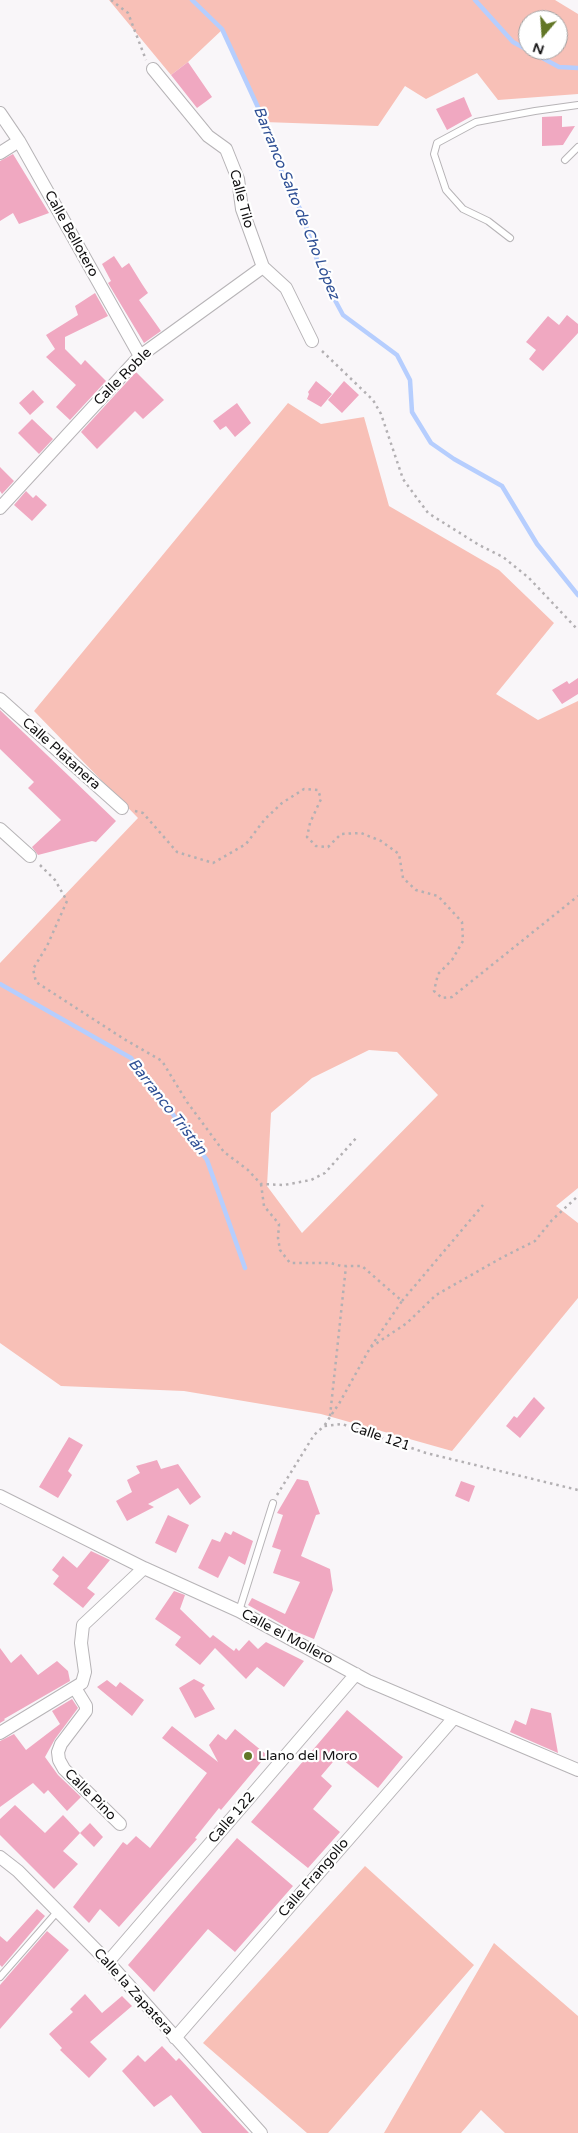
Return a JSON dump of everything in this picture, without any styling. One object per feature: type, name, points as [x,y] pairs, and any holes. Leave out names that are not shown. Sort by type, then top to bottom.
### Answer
[{"type":"street","name":"Calle Tilo","points":[[153,69],[208,136],[226,149],[238,179],[242,209],[263,267],[286,288],[312,341]]},
{"type":"street","name":"Calle Bellotero","points":[[0,113],[19,140],[140,356]]},
{"type":"street","points":[[0,153],[19,140]]},
{"type":"street","name":"Calle Roble","points":[[0,508],[140,356],[263,267]]},
{"type":"street","name":"Calle Platanera","points":[[0,699],[122,808]]},
{"type":"street","points":[[0,829],[30,856]]},
{"type":"street","name":"Calle el Mollero","points":[[0,1496],[144,1568],[239,1611],[356,1674],[453,1718],[578,1770]]},
{"type":"street","points":[[0,1733],[82,1683],[85,1672],[81,1643],[83,1626],[144,1568]]},
{"type":"street","name":"Calle 122","points":[[108,1962],[356,1674]]},
{"type":"street","name":"Calle Pino","points":[[75,1688],[86,1706],[86,1711],[61,1744],[58,1752],[59,1760],[64,1769],[120,1824]]},
{"type":"street","name":"Calle Frangollo","points":[[175,2038],[453,1718]]},
{"type":"street","name":"Calle la Zapatera","points":[[0,1857],[18,1872],[108,1962],[260,2133]]},
{"type":"lane","points":[[510,238],[488,221],[463,209],[446,190],[434,154],[437,144],[476,122],[578,105]]},
{"type":"lane","points":[[566,160],[578,147]]},
{"type":"lane","points":[[239,1611],[273,1503]]},
{"type":"lane","points":[[0,1977],[58,1912]]},
{"type":"path","points":[[111,0],[128,13],[143,56],[153,69]]},
{"type":"path","points":[[312,341],[373,400],[381,414],[403,479],[428,512],[479,545],[503,557],[529,578],[578,630]]},
{"type":"path","points":[[122,808],[143,813],[177,852],[213,863],[246,844],[265,819],[282,803],[304,789],[318,790],[321,799],[310,823],[307,837],[316,846],[328,847],[341,834],[361,833],[381,841],[400,854],[403,878],[416,890],[438,896],[462,922],[463,941],[452,960],[438,974],[434,991],[442,998],[452,997],[578,896]]},
{"type":"path","points":[[30,856],[55,880],[67,901],[47,946],[33,969],[36,982],[116,1034],[162,1061],[187,1102],[224,1152],[248,1170],[261,1184],[264,1206],[279,1224],[278,1238],[280,1250],[290,1263],[331,1263],[346,1266],[362,1266],[402,1301]]},
{"type":"path","points":[[261,1184],[284,1185],[311,1180],[325,1172],[358,1137]]},
{"type":"path","points":[[370,1348],[407,1323],[436,1295],[535,1241],[552,1220],[578,1196]]},
{"type":"path","points":[[273,1503],[314,1435],[330,1417],[370,1348],[402,1301],[483,1205]]},
{"type":"path","points":[[330,1417],[346,1266]]},
{"type":"path","name":"Calle 121","points":[[324,1426],[342,1424],[426,1453],[578,1490]]},
{"type":"shaded area","points":[[109,0],[555,0],[578,14],[578,94],[498,100],[477,73],[426,99],[405,86],[378,126],[264,122],[223,29],[188,62],[171,75]]},
{"type":"shaded area","points":[[288,403],[321,424],[364,417],[389,506],[499,570],[554,623],[496,694],[538,720],[578,701],[578,1188],[556,1206],[578,1223],[578,1298],[452,1451],[321,1414],[184,1391],[61,1386],[0,1343],[0,963],[138,818],[34,711]],"holes":[[[369,1050],[397,1052],[438,1095],[302,1233],[267,1186],[271,1113],[312,1078]]]},
{"type":"shaded area","points":[[365,1866],[474,1965],[328,2133],[307,2133],[203,2043]]},
{"type":"shaded area","points":[[494,1943],[578,2016],[578,2133],[505,2133],[481,2110],[461,2133],[384,2133]]},
{"type":"building","points":[[188,62],[212,97],[197,108],[171,75]]},
{"type":"building","points":[[464,97],[472,116],[447,130],[436,109]]},
{"type":"building","points":[[562,116],[562,127],[575,126],[563,145],[542,146],[542,117]]},
{"type":"building","points":[[13,154],[49,213],[19,224],[13,213],[0,221],[0,161]]},
{"type":"building","points":[[114,256],[122,268],[129,263],[148,293],[139,300],[161,331],[144,343],[108,283],[111,281],[102,264]]},
{"type":"building","points":[[95,293],[108,316],[65,337],[65,349],[81,365],[85,360],[106,381],[70,420],[56,407],[76,385],[46,357],[55,349],[46,335],[78,315],[75,306]]},
{"type":"building","points":[[567,315],[578,324],[578,333],[543,371],[529,359],[536,350],[526,342],[548,316],[559,325]]},
{"type":"building","points":[[136,372],[164,400],[143,419],[135,411],[97,449],[81,432]]},
{"type":"building","points":[[316,381],[332,394],[321,407],[307,399],[308,392]]},
{"type":"building","points":[[344,381],[359,395],[342,413],[328,400]]},
{"type":"building","points":[[33,390],[44,402],[30,415],[19,403]]},
{"type":"building","points":[[237,403],[251,423],[235,437],[226,426],[220,430],[213,421]]},
{"type":"building","points":[[32,419],[53,439],[39,454],[18,433]]},
{"type":"building","points":[[0,467],[14,481],[2,494],[0,491]]},
{"type":"building","points":[[26,491],[33,498],[36,495],[47,505],[32,521],[14,505]]},
{"type":"building","points":[[578,678],[578,694],[562,704],[552,690],[567,681],[569,684]]},
{"type":"building","points":[[0,710],[116,821],[96,842],[92,841],[38,855],[32,847],[61,820],[28,788],[34,782],[0,749]]},
{"type":"building","points":[[534,1397],[545,1408],[520,1438],[506,1426],[514,1416],[517,1418]]},
{"type":"building","points":[[69,1437],[83,1445],[68,1471],[72,1475],[58,1498],[39,1487]]},
{"type":"building","points":[[157,1460],[161,1469],[178,1464],[201,1497],[190,1505],[178,1488],[148,1504],[154,1507],[127,1521],[116,1501],[132,1492],[127,1480],[140,1473],[136,1466]]},
{"type":"building","points":[[297,1479],[308,1481],[320,1514],[316,1515],[301,1556],[330,1569],[333,1590],[314,1639],[292,1630],[248,1605],[252,1598],[285,1614],[300,1582],[273,1573],[281,1550],[272,1547],[283,1515],[277,1513]]},
{"type":"building","points":[[461,1481],[475,1486],[469,1502],[455,1496]]},
{"type":"building","points":[[168,1515],[189,1525],[176,1553],[155,1543]]},
{"type":"building","points":[[233,1531],[253,1541],[245,1565],[229,1556],[218,1578],[198,1568],[212,1539],[220,1542],[225,1532],[231,1535]]},
{"type":"building","points":[[91,1551],[110,1560],[87,1588],[95,1594],[83,1608],[53,1584],[59,1576],[52,1570],[63,1556],[77,1568]]},
{"type":"building","points":[[174,1591],[185,1595],[180,1609],[210,1638],[213,1635],[234,1651],[236,1648],[239,1651],[249,1640],[258,1649],[266,1642],[304,1661],[284,1687],[257,1667],[246,1679],[215,1648],[200,1665],[175,1645],[181,1637],[155,1619]]},
{"type":"building","points":[[0,1648],[11,1663],[21,1654],[38,1675],[57,1661],[68,1671],[70,1681],[0,1723]]},
{"type":"building","points":[[194,1679],[205,1685],[202,1688],[215,1709],[195,1718],[179,1688]]},
{"type":"building","points":[[107,1680],[116,1687],[120,1682],[144,1700],[132,1716],[97,1687]]},
{"type":"building","points":[[72,1699],[78,1708],[55,1739],[45,1757],[58,1775],[81,1797],[67,1811],[48,1790],[44,1794],[33,1783],[0,1807],[0,1741],[14,1734],[26,1750],[60,1724],[52,1711]]},
{"type":"building","points":[[531,1708],[551,1713],[558,1753],[510,1732],[515,1720],[526,1725]]},
{"type":"building","points":[[347,1710],[403,1757],[378,1788],[338,1756],[321,1776],[332,1786],[313,1809],[340,1832],[308,1868],[251,1822]]},
{"type":"building","points":[[172,1726],[218,1762],[209,1745],[218,1734],[226,1740],[235,1729],[267,1755],[221,1810],[219,1808],[195,1838],[197,1839],[119,1927],[100,1909],[89,1923],[73,1907],[123,1842],[127,1845],[136,1836],[150,1848],[207,1773],[162,1738]]},
{"type":"building","points":[[15,1805],[45,1833],[63,1815],[80,1833],[63,1851],[78,1864],[54,1889],[0,1835],[0,1819]]},
{"type":"building","points":[[90,1823],[103,1837],[94,1847],[80,1833]]},
{"type":"building","points":[[237,1838],[293,1886],[235,1952],[208,1929],[154,1992],[128,1965]]},
{"type":"building","points":[[37,1909],[45,1916],[2,1967],[0,1965],[0,1936],[7,1942]]},
{"type":"building","points":[[47,1931],[69,1950],[0,2029],[0,1985]]},
{"type":"building","points":[[85,1994],[102,2013],[122,1996],[132,2006],[90,2042],[107,2059],[89,2078],[60,2050],[62,2048],[49,2034],[73,2012],[70,2009]]},
{"type":"building","points":[[162,2046],[176,2061],[179,2058],[249,2133],[202,2133],[171,2095],[154,2107],[122,2071],[138,2055],[145,2062]]},
{"type":"waterway","name":"Barranco Salto de Cho López","points":[[192,0],[222,29],[273,140],[282,173],[301,211],[323,278],[343,315],[397,355],[410,380],[412,412],[431,443],[454,459],[502,486],[537,544],[578,595]]},
{"type":"waterway","points":[[475,0],[513,42],[559,67],[578,68]]},
{"type":"waterway","name":"Barranco Tristán","points":[[0,984],[131,1058],[207,1160],[245,1268]]},
{"type":"place","name":"Llano del Moro","points":[[248,1756]]}]
